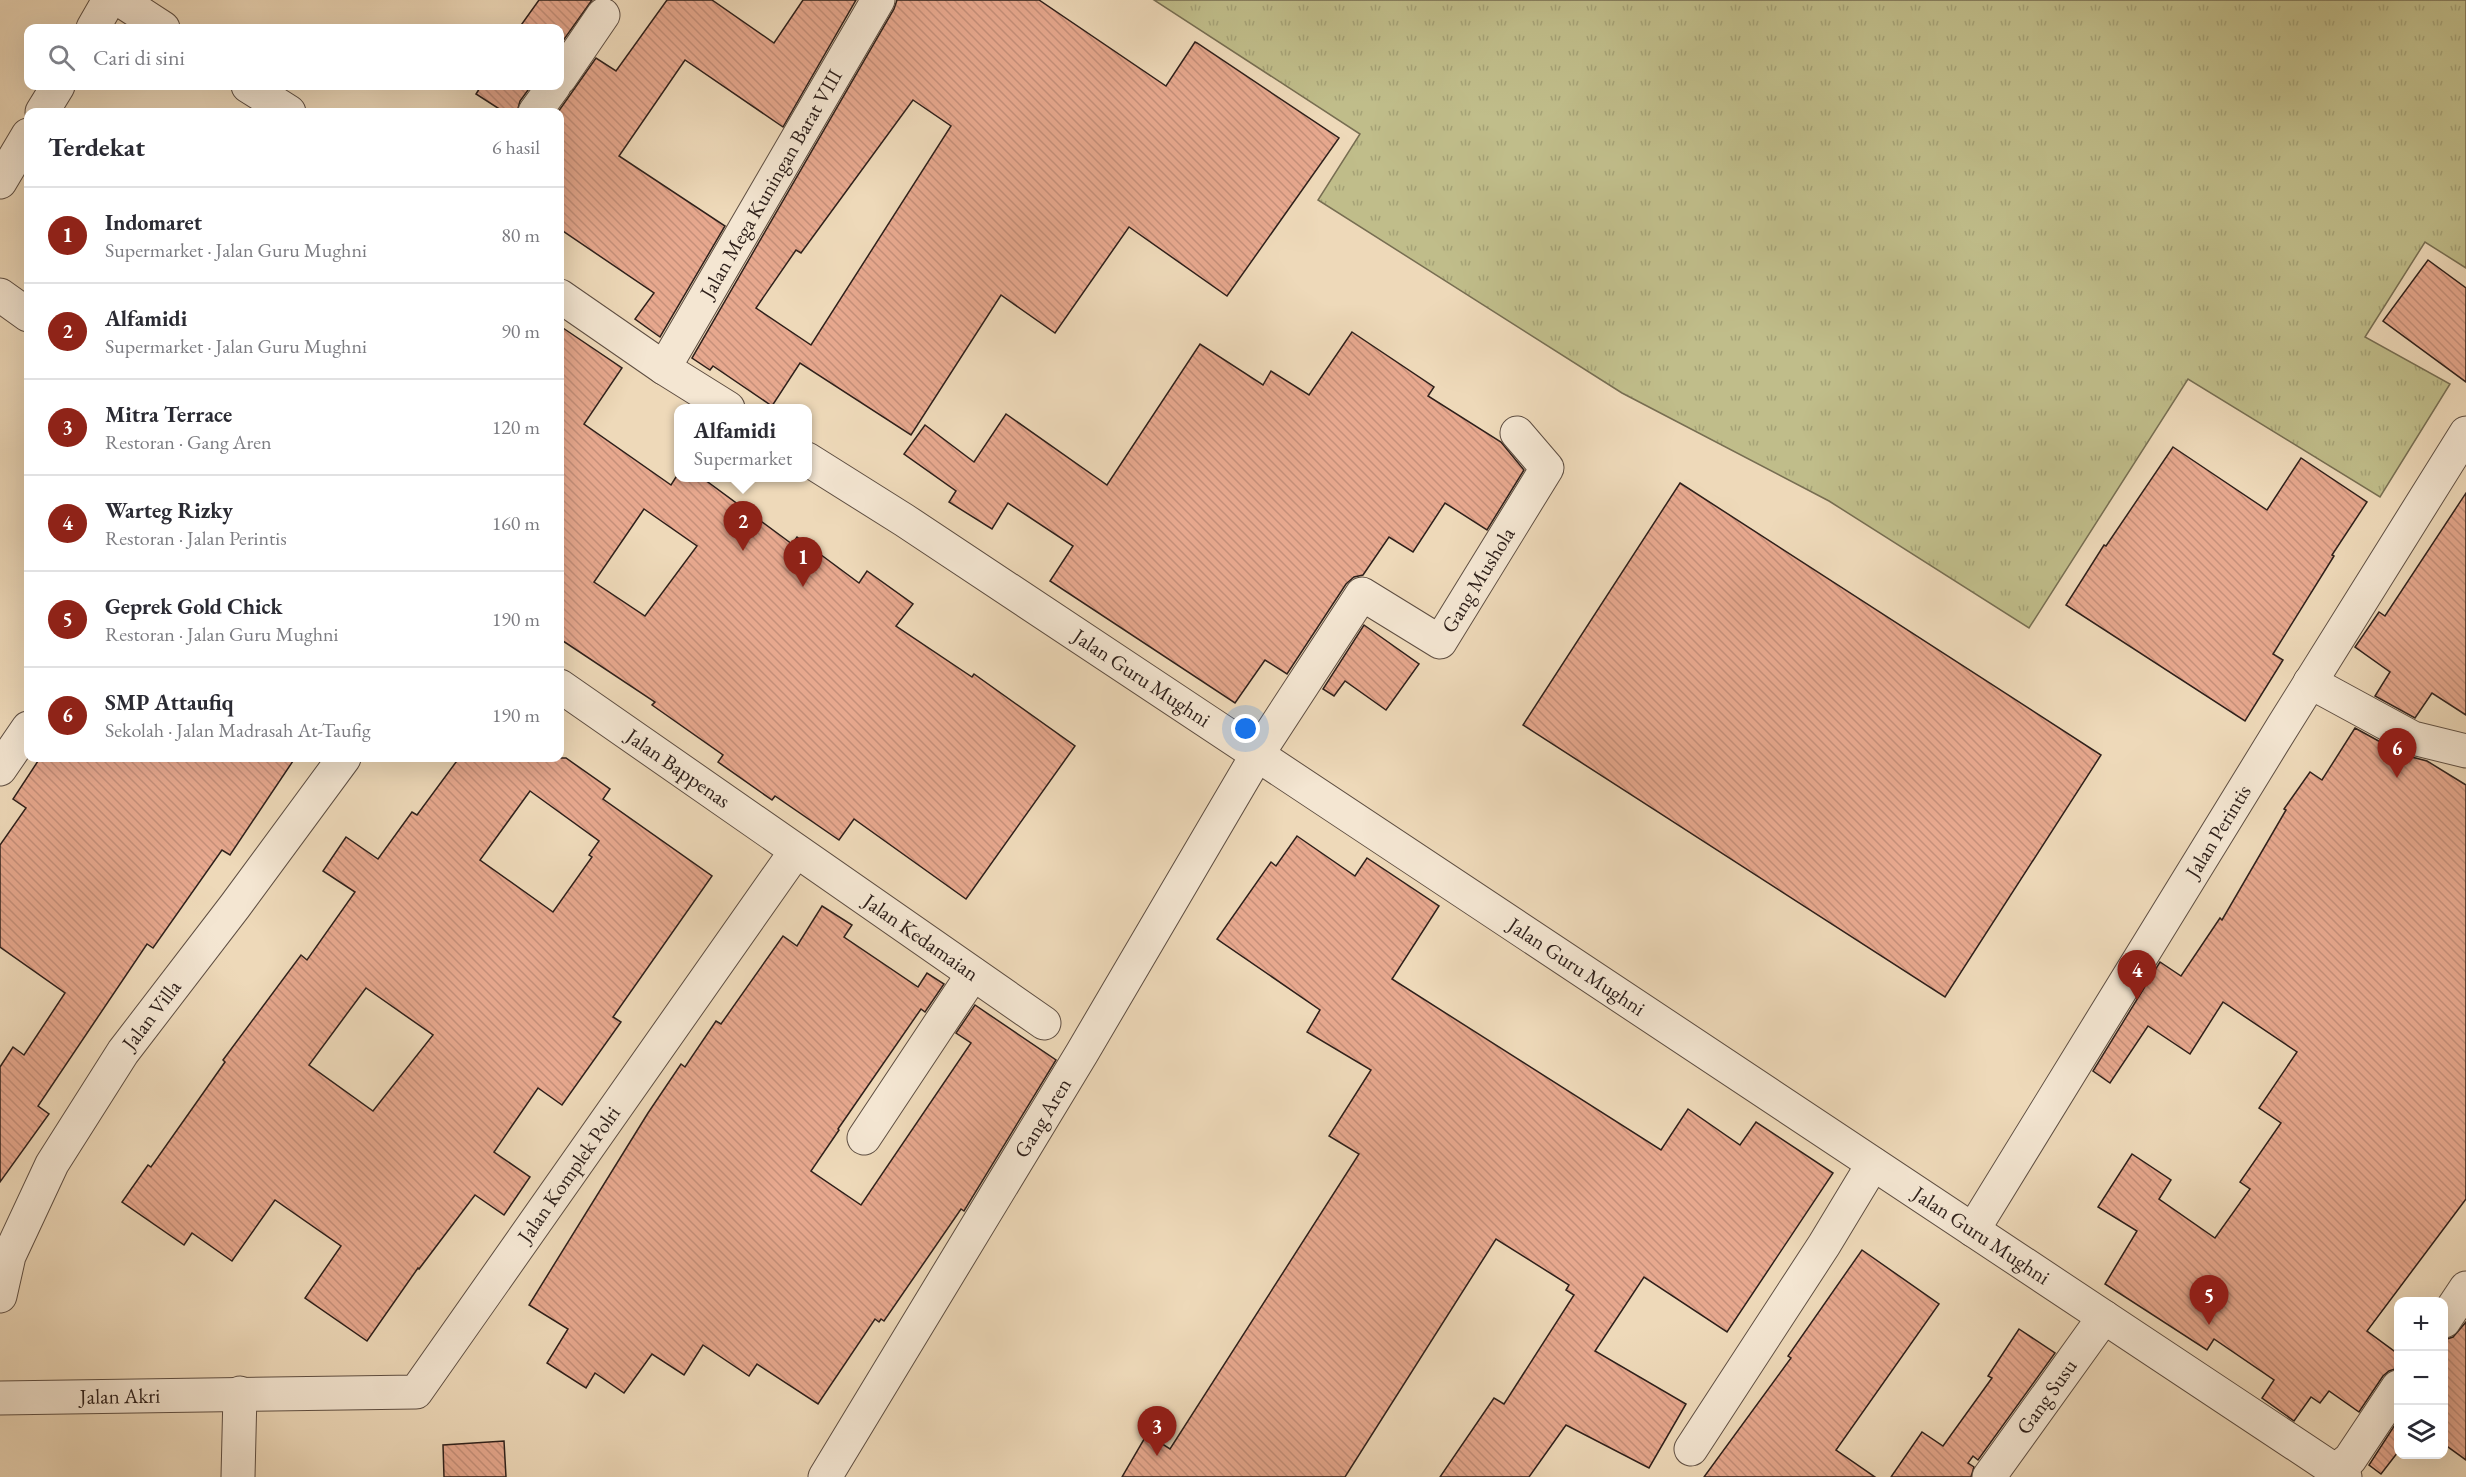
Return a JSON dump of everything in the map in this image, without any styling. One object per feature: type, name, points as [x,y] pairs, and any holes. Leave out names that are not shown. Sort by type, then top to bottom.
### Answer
[{"type":"street","points":[[95,24],[110,0]]},
{"type":"street","points":[[120,0],[157,24]]},
{"type":"street","name":"Jalan Mega Kuningan Barat VIII","points":[[664,368],[878,0]]},
{"type":"street","points":[[564,72],[603,15]]},
{"type":"street","points":[[44,108],[56,90]]},
{"type":"street","points":[[254,90],[283,108]]},
{"type":"street","points":[[538,108],[551,90]]},
{"type":"street","points":[[0,182],[24,142]]},
{"type":"street","points":[[0,295],[24,312]]},
{"type":"street","points":[[564,299],[664,368],[722,404]]},
{"type":"street","name":"Gang Mushola","points":[[1257,755],[1362,594],[1440,642],[1547,468],[1517,433]]},
{"type":"street","name":"Jalan Perintis","points":[[1973,1230],[2466,433]]},
{"type":"street","name":"Jalan Guru Mughni","points":[[812,462],[904,520],[2340,1474]]},
{"type":"street","points":[[2310,682],[2413,738],[2466,751]]},
{"type":"street","name":"Jalan Bappenas","points":[[564,689],[796,851]]},
{"type":"street","points":[[0,769],[24,734]]},
{"type":"street","name":"Gang Aren","points":[[825,1477],[1082,1053],[1257,755]]},
{"type":"street","name":"Jalan Villa","points":[[0,1296],[9,1256],[52,1164],[117,1062],[341,762]]},
{"type":"street","name":"Jalan Kedamaian","points":[[796,851],[1044,1023]]},
{"type":"street","name":"Jalan Komplek Polri","points":[[240,1393],[416,1392],[796,851]]},
{"type":"street","points":[[864,1138],[973,974]]},
{"type":"street","points":[[1692,1449],[1874,1164]]},
{"type":"street","points":[[2448,1315],[2466,1288]]},
{"type":"street","name":"Gang Susu","points":[[1989,1477],[2104,1317]]},
{"type":"street","points":[[238,1477],[240,1393]]},
{"type":"street","name":"Jalan Akri","points":[[0,1398],[240,1393]]},
{"type":"street","points":[[2340,1474],[2394,1393]]},
{"type":"green space","points":[[1154,0],[2466,0],[2466,268],[2425,242],[2365,337],[2450,384],[2380,497],[2188,379],[2029,628],[1829,501],[1622,393],[1318,200],[1360,134]]},
{"type":"building","points":[[539,0],[592,0],[564,39],[564,24],[522,24]]},
{"type":"building","points":[[667,0],[712,0],[774,43],[803,0],[856,0],[783,127],[685,60],[619,156],[725,226],[660,337],[635,319],[654,293],[564,232],[564,108],[561,108],[596,58],[616,71]]},
{"type":"building","points":[[897,0],[1039,0],[1166,86],[1195,42],[1339,138],[1227,296],[1129,227],[1055,333],[1001,295],[911,435],[800,363],[773,404],[769,404],[713,366],[710,370],[692,358],[894,9]],"holes":[[[913,100],[951,126],[811,345],[756,308],[796,250],[801,253]]]},
{"type":"building","points":[[478,90],[528,90],[518,108],[498,108],[476,94]]},
{"type":"building","points":[[2428,260],[2466,288],[2466,382],[2383,321]]},
{"type":"building","points":[[564,329],[622,368],[584,424],[671,485],[674,480],[708,482],[792,544],[797,537],[859,583],[867,571],[913,604],[896,626],[972,677],[974,674],[1075,746],[966,899],[854,819],[839,840],[775,796],[772,800],[718,762],[723,755],[652,705],[655,702],[564,642]],"holes":[[[644,509],[697,546],[645,616],[594,582]]]},
{"type":"building","points":[[1352,332],[1434,387],[1428,396],[1501,442],[1524,470],[1487,530],[1445,503],[1413,552],[1389,537],[1363,575],[1354,577],[1346,584],[1287,674],[1265,660],[1235,703],[1050,581],[1073,546],[1008,503],[992,529],[949,502],[956,491],[904,454],[925,425],[974,462],[1006,414],[1107,485],[1200,344],[1263,385],[1271,371],[1309,395]]},
{"type":"building","points":[[2173,447],[2267,510],[2301,458],[2367,502],[2332,555],[2334,556],[2273,654],[2283,660],[2245,721],[2066,605],[2104,545],[2106,546]]},
{"type":"building","points":[[1680,483],[2101,755],[1945,997],[1523,725]]},
{"type":"building","points":[[2466,493],[2466,715],[2432,693],[2415,718],[2375,696],[2390,672],[2355,647],[2379,612],[2385,616]]},
{"type":"building","points":[[1364,625],[1419,664],[1386,710],[1345,681],[1334,696],[1323,689]]},
{"type":"building","points":[[2355,728],[2404,755],[2427,761],[2466,785],[2466,1199],[2367,1331],[2394,1351],[2394,1369],[2383,1376],[2359,1412],[2329,1391],[2320,1403],[2311,1397],[2294,1421],[2262,1398],[2274,1380],[2214,1339],[2207,1350],[2105,1284],[2137,1231],[2098,1207],[2132,1154],[2171,1180],[2159,1199],[2215,1238],[2250,1189],[2240,1182],[2281,1123],[2259,1108],[2297,1052],[2223,1002],[2190,1054],[2148,1026],[2110,1083],[2093,1071],[2160,962],[2181,976],[2220,918],[2222,920],[2286,810],[2284,809],[2310,772],[2322,780]]},
{"type":"building","points":[[566,758],[610,789],[603,799],[712,876],[613,1017],[621,1022],[562,1105],[538,1088],[494,1152],[530,1177],[504,1215],[475,1195],[418,1268],[367,1341],[305,1298],[341,1246],[275,1200],[232,1261],[192,1233],[184,1245],[122,1202],[148,1165],[151,1167],[225,1062],[223,1060],[301,955],[307,960],[355,892],[323,871],[346,837],[378,859],[412,812],[417,815],[456,762],[564,762]],"holes":[[[530,791],[599,841],[589,855],[592,857],[553,912],[480,860]],[[366,988],[433,1035],[373,1111],[309,1065]]]},
{"type":"building","points":[[37,762],[292,762],[230,855],[222,850],[153,948],[147,944],[38,1106],[49,1114],[0,1182],[0,1067],[13,1047],[24,1055],[65,993],[0,947],[0,845],[26,808],[13,799]]},
{"type":"building","points":[[1297,836],[1355,876],[1367,858],[1439,906],[1392,979],[1661,1150],[1688,1109],[1740,1145],[1756,1122],[1833,1173],[1727,1332],[1644,1277],[1595,1351],[1686,1404],[1649,1468],[1566,1425],[1529,1477],[1440,1477],[1494,1398],[1504,1404],[1574,1295],[1566,1290],[1569,1285],[1496,1239],[1345,1477],[1122,1477],[1147,1434],[1170,1449],[1359,1154],[1329,1136],[1371,1070],[1307,1032],[1320,1010],[1217,939],[1271,862],[1276,866]]},
{"type":"building","points":[[822,906],[852,925],[844,937],[918,987],[927,973],[944,984],[925,1012],[921,1009],[811,1171],[861,1205],[971,1043],[956,1033],[975,1005],[1056,1060],[964,1211],[961,1209],[884,1321],[881,1319],[879,1322],[875,1319],[818,1404],[757,1364],[749,1376],[703,1345],[684,1375],[652,1354],[624,1393],[595,1373],[586,1388],[547,1363],[568,1329],[529,1305],[681,1064],[685,1067],[716,1021],[721,1024],[783,936],[797,946]]},
{"type":"building","points":[[1862,1250],[1939,1304],[1836,1450],[1875,1477],[1704,1477],[1791,1358],[1788,1356]]},
{"type":"building","points":[[2466,1322],[2466,1460],[2448,1447],[2448,1339],[2453,1337]]},
{"type":"building","points":[[2019,1329],[2055,1353],[1978,1460],[1973,1456],[1968,1463],[1974,1467],[1971,1477],[1891,1477],[1922,1432],[1943,1446],[1992,1378],[1988,1376]]},
{"type":"building","points":[[2394,1426],[2394,1457],[2381,1474],[2369,1465]]},
{"type":"building","points":[[504,1441],[506,1477],[444,1477],[443,1445]]},
{"type":"place","name":"Alfamidi","points":[[743,551]]},
{"type":"place","name":"Indomaret","points":[[803,587]]},
{"type":"place","name":"SMP Attaufiq","points":[[2397,778]]},
{"type":"place","name":"Warteg Rizky","points":[[2137,1000]]},
{"type":"place","name":"Geprek Gold Chick","points":[[2209,1325]]},
{"type":"place","name":"Mitra Terrace","points":[[1157,1456]]}]
